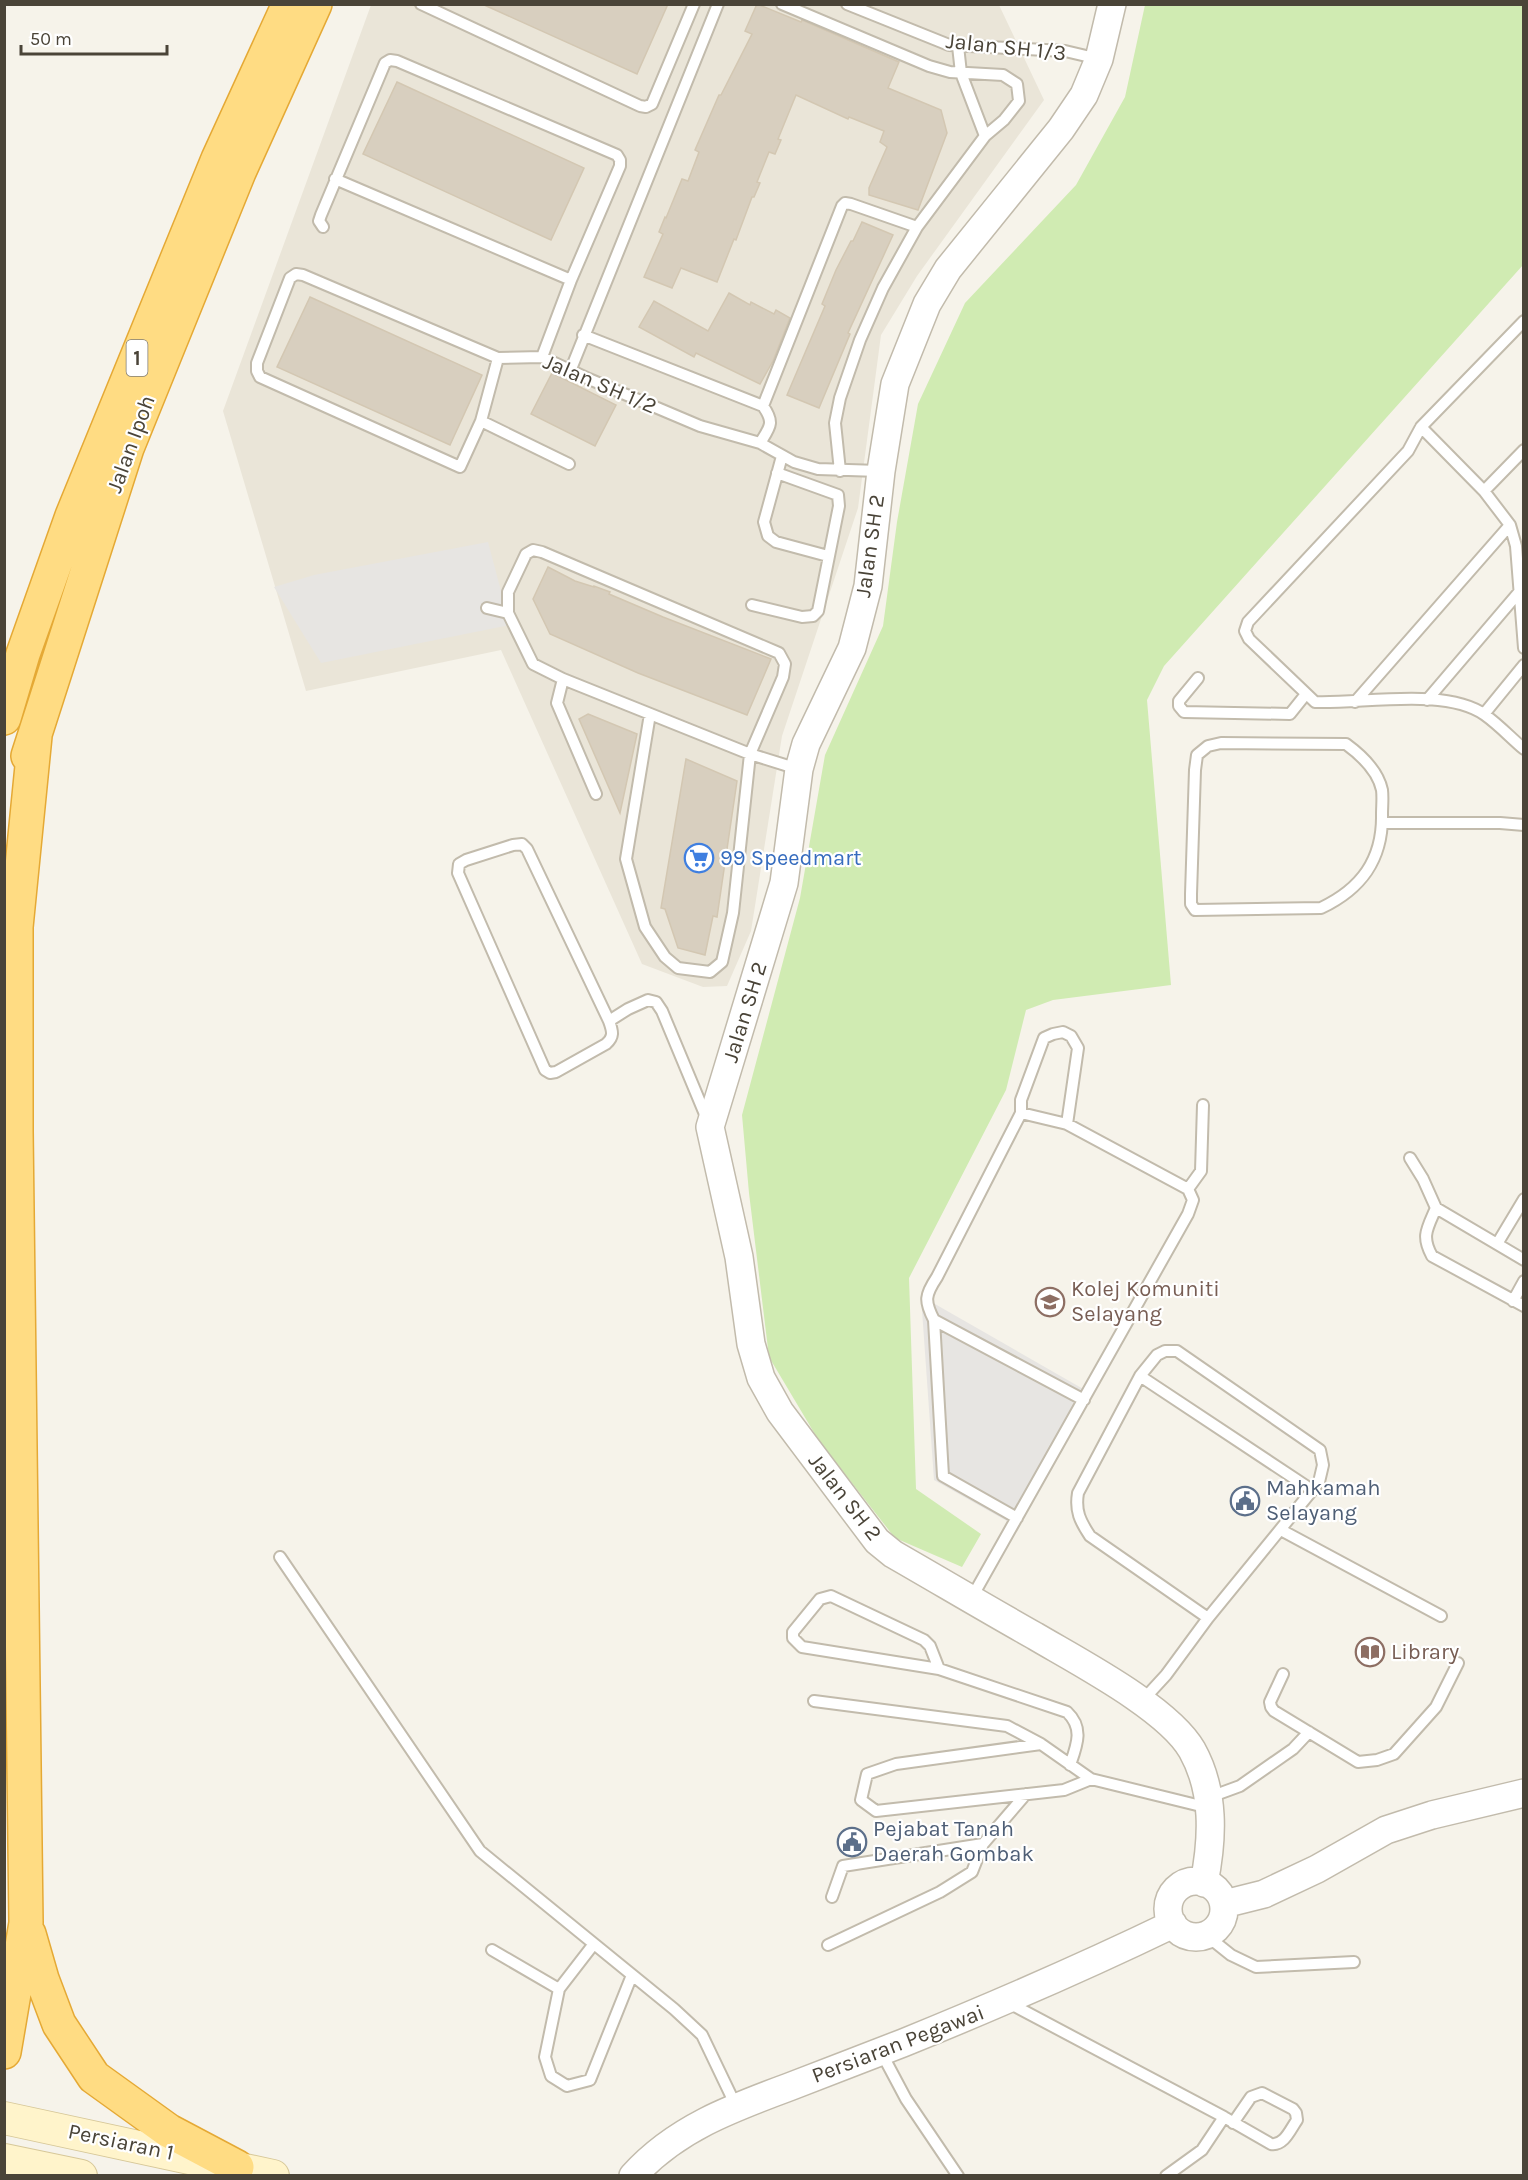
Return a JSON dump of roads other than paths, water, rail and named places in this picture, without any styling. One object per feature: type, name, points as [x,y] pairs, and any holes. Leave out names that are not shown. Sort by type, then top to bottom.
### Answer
[{"type":"highway","name":"Jalan Ipoh","points":[[4,718],[23,654],[72,516],[218,159],[289,4]]},
{"type":"highway","name":"Jalan Ipoh","points":[[4,828],[127,448],[238,172],[315,4]]},
{"type":"highway","points":[[4,661],[56,516],[106,407],[156,312]]},
{"type":"highway","points":[[4,2052],[26,1923],[15,1131],[15,927],[35,735]]},
{"type":"highway","points":[[26,1923],[42,1979],[59,2024],[94,2077],[169,2131],[237,2167]]},
{"type":"main road","name":"Persiaran 1","points":[[4,2118],[273,2175]]},
{"type":"main road","name":"Persiaran 1","points":[[4,2160],[81,2175]]},
{"type":"street","name":"Jalan SH 2","points":[[1112,4],[1099,59],[1084,94],[1061,129],[948,269],[927,304],[895,384],[880,471],[868,586],[852,648],[811,734],[799,770],[784,883],[710,1127],[739,1257],[752,1344],[761,1378],[780,1412],[877,1541],[893,1554],[1142,1701],[1168,1723],[1191,1748],[1204,1774],[1210,1803],[1208,1861],[1204,1883]]},
{"type":"street","points":[[1224,1904],[1264,1894],[1317,1869],[1386,1830],[1432,1815],[1524,1793]]},
{"type":"street","points":[[1204,1883],[1213,1887],[1220,1894],[1224,1904],[1224,1914],[1220,1923],[1206,1935],[1187,1936],[1173,1924],[1168,1906],[1171,1897],[1184,1884],[1204,1883]]},
{"type":"street","name":"Persiaran Pegawai","points":[[633,2175],[657,2152],[687,2130],[736,2106],[1007,2001],[1173,1924]]},
{"type":"lane","points":[[421,4],[646,107],[652,104],[694,4]]},
{"type":"lane","points":[[571,369],[718,4]]},
{"type":"lane","points":[[782,4],[929,66],[961,73],[1004,75],[1017,84],[1019,101],[1004,120],[985,136],[917,227],[883,288],[860,340],[840,398],[836,423],[840,471]]},
{"type":"lane","name":"Jalan SH 1/3","points":[[847,4],[949,45],[1065,51],[1099,59]]},
{"type":"lane","points":[[958,46],[961,73],[985,136]]},
{"type":"lane","points":[[323,227],[319,221],[335,179],[385,63],[390,60],[617,155],[620,159],[620,166],[571,280],[542,357]]},
{"type":"lane","points":[[335,179],[571,280]]},
{"type":"lane","points":[[763,406],[842,206],[845,203],[851,204],[917,227]]},
{"type":"lane","name":"Jalan SH 1/2","points":[[481,422],[460,466],[260,377],[257,363],[290,278],[296,274],[303,275],[498,358],[542,357],[700,426],[759,442],[794,462],[818,469],[880,471]]},
{"type":"lane","points":[[1524,321],[1421,427],[1408,451],[1248,622],[1245,630],[1249,639],[1315,702],[1427,700],[1464,705],[1484,714],[1524,749]]},
{"type":"lane","points":[[584,335],[763,406],[770,416],[770,426],[759,442]]},
{"type":"lane","points":[[498,358],[481,422],[569,464]]},
{"type":"lane","points":[[1421,427],[1484,491],[1510,525],[1516,546],[1524,648]]},
{"type":"lane","points":[[1484,491],[1524,450]]},
{"type":"lane","points":[[782,456],[764,522],[768,536],[776,542],[828,556]]},
{"type":"lane","points":[[752,605],[802,617],[813,616],[818,611],[839,506],[838,495],[777,473]]},
{"type":"lane","points":[[1355,702],[1510,525]]},
{"type":"lane","points":[[650,714],[626,860],[645,927],[665,957],[678,968],[710,972],[722,962],[734,913],[750,754],[783,677],[785,664],[779,653],[542,552],[533,550],[526,554],[508,592],[508,613],[533,664],[563,679],[750,754],[799,770]]},
{"type":"lane","points":[[1427,700],[1520,591]]},
{"type":"lane","points":[[487,608],[508,613]]},
{"type":"lane","points":[[1484,714],[1524,665]]},
{"type":"lane","points":[[1198,678],[1179,701],[1179,706],[1184,711],[1290,714],[1306,694]]},
{"type":"lane","points":[[563,679],[557,703],[596,794]]},
{"type":"lane","points":[[1221,742],[1346,744],[1362,756],[1382,790],[1383,823],[1381,843],[1373,862],[1352,888],[1339,899],[1321,908],[1195,910],[1191,904],[1195,770],[1197,755],[1208,746],[1221,742]]},
{"type":"lane","points":[[1383,823],[1524,825]]},
{"type":"lane","points":[[522,844],[528,849],[609,1022],[613,1032],[612,1039],[606,1044],[556,1072],[550,1073],[544,1070],[458,873],[459,864],[513,845],[522,844]]},
{"type":"lane","points":[[609,1022],[628,1009],[648,1000],[656,1002],[662,1011],[710,1127]]},
{"type":"lane","points":[[1017,1518],[943,1476],[934,1320],[927,1305],[928,1290],[937,1277],[1021,1113],[1022,1100],[1044,1038],[1063,1032],[1071,1036],[1078,1048],[1067,1124]]},
{"type":"lane","points":[[1188,1189],[1201,1171],[1203,1105]]},
{"type":"lane","points":[[971,1599],[1188,1214],[1193,1200],[1188,1189],[1067,1124],[1021,1113]]},
{"type":"lane","points":[[1410,1158],[1423,1179],[1436,1208],[1524,1260]]},
{"type":"lane","points":[[1497,1244],[1524,1199]]},
{"type":"lane","points":[[1436,1208],[1425,1233],[1426,1245],[1432,1256],[1524,1306]]},
{"type":"lane","points":[[1513,1301],[1524,1281]]},
{"type":"lane","points":[[934,1320],[1084,1400]]},
{"type":"lane","points":[[1142,1701],[1166,1675],[1208,1618],[1319,1482],[1323,1465],[1320,1450],[1177,1351],[1165,1351],[1157,1355],[1140,1376],[1078,1493],[1076,1506],[1079,1521],[1090,1536],[1208,1618]]},
{"type":"lane","points":[[1140,1376],[1312,1490]]},
{"type":"lane","points":[[1281,1530],[1441,1616]]},
{"type":"lane","points":[[280,1557],[480,1851],[674,2008],[702,2035],[736,2106]]},
{"type":"lane","points":[[939,1668],[930,1646],[924,1640],[831,1596],[820,1599],[793,1632],[793,1638],[802,1647],[939,1668],[1067,1712],[1074,1718],[1078,1735],[1070,1765]]},
{"type":"lane","points":[[1283,1674],[1270,1702],[1270,1707],[1358,1762],[1377,1760],[1394,1754],[1436,1707],[1458,1663]]},
{"type":"lane","points":[[814,1701],[1007,1726],[1041,1744],[1091,1779],[1210,1803],[1240,1786],[1293,1749],[1308,1732]]},
{"type":"lane","points":[[1041,1744],[896,1764],[867,1774],[861,1800],[876,1811],[1064,1790],[1091,1779]]},
{"type":"lane","points":[[828,1945],[940,1892],[972,1872],[983,1844],[1026,1794]]},
{"type":"lane","points":[[832,1897],[843,1866],[983,1844]]},
{"type":"lane","points":[[1206,1935],[1231,1955],[1256,1967],[1354,1962]]},
{"type":"lane","points":[[593,1944],[559,1989],[545,2057],[551,2076],[567,2086],[590,2080],[632,1975]]},
{"type":"lane","points":[[492,1950],[559,1989]]},
{"type":"lane","points":[[1007,2001],[1228,2120],[1271,2144],[1278,2145],[1297,2120],[1296,2113],[1293,2109],[1263,2093],[1251,2097],[1228,2120],[1202,2150],[1166,2175]]},
{"type":"lane","points":[[880,2052],[906,2099],[958,2175]]},
{"type":"place","name":"99 Speedmart","points":[[699,858]]},
{"type":"place","name":"Kolej Komuniti Selayang","points":[[1050,1302]]},
{"type":"place","name":"Mahkamah Selayang","points":[[1245,1501]]},
{"type":"place","name":"Library","points":[[1370,1652]]},
{"type":"place","name":"Pejabat Tanah Daerah Gombak","points":[[852,1842]]}]
